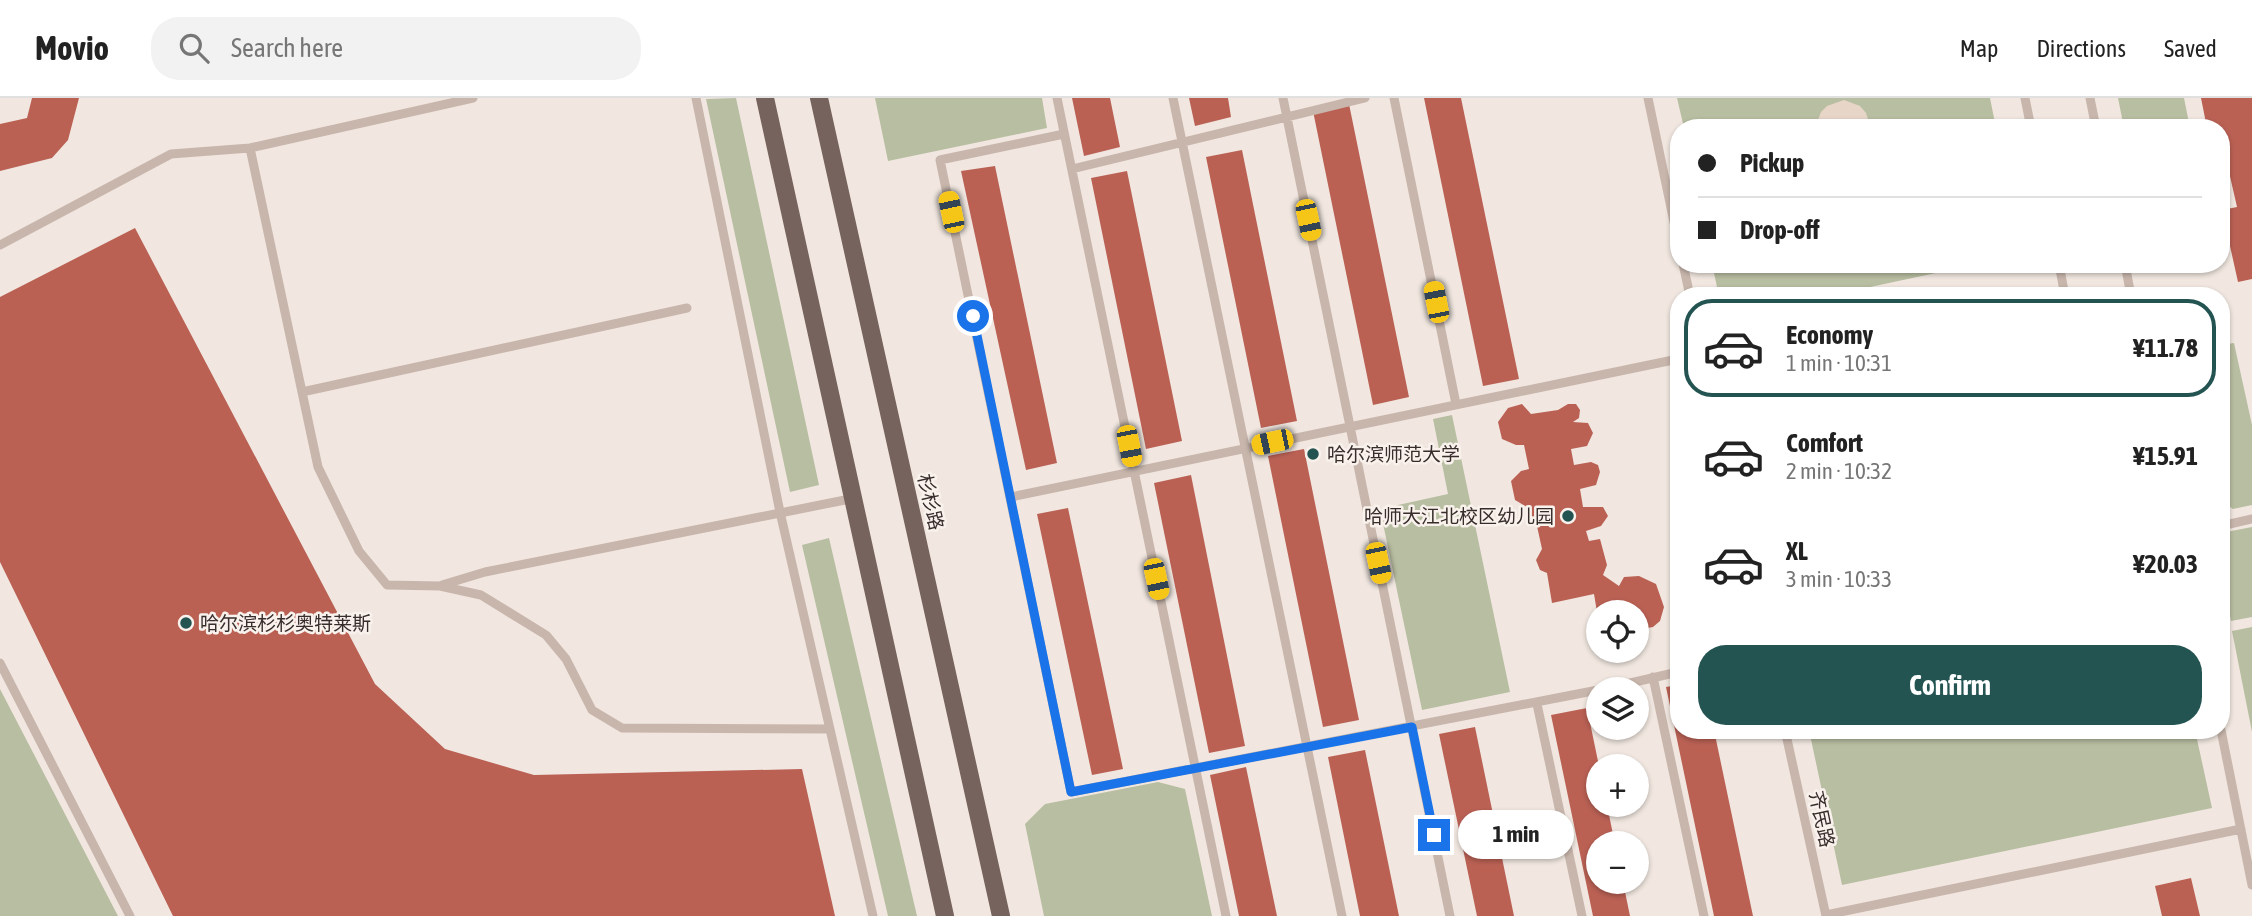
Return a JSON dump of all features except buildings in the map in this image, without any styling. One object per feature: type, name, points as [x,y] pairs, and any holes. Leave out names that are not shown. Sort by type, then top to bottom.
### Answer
[{"type":"main road","points":[[765,98],[945,916]]},
{"type":"main road","name":"杉杉路","points":[[819,98],[1001,916]]},
{"type":"lane","points":[[0,245],[171,154],[250,148],[474,98]]},
{"type":"lane","points":[[696,98],[780,512],[873,916]]},
{"type":"lane","points":[[1057,98],[1226,916]]},
{"type":"lane","points":[[1173,98],[1342,916]]},
{"type":"lane","points":[[1283,98],[1451,916]]},
{"type":"lane","points":[[1072,169],[1365,98]]},
{"type":"lane","points":[[1394,98],[1456,404]]},
{"type":"lane","points":[[1648,98],[1670,204]]},
{"type":"lane","points":[[2025,98],[2029,119]]},
{"type":"lane","points":[[2090,98],[2094,119]]},
{"type":"lane","points":[[1064,134],[940,160],[1071,792],[1586,693]]},
{"type":"lane","points":[[250,148],[318,467],[359,551],[387,585],[440,586],[481,595],[547,635],[566,659],[592,710],[622,728],[830,729]]},
{"type":"lane","points":[[302,392],[687,308]]},
{"type":"lane","points":[[1011,497],[1670,361]]},
{"type":"lane","points":[[440,586],[485,572],[855,498]]},
{"type":"lane","points":[[2230,524],[2252,519]]},
{"type":"lane","points":[[0,663],[130,916]]},
{"type":"lane","points":[[1649,678],[1670,674]]},
{"type":"lane","points":[[1654,677],[1704,916]]},
{"type":"lane","points":[[1536,704],[1582,916]]},
{"type":"lane","name":"齐民路","points":[[1787,739],[1826,916]]},
{"type":"lane","points":[[2223,739],[2252,885]]},
{"type":"lane","points":[[1826,916],[2241,829]]},
{"type":"green space","points":[[736,98],[819,485],[790,492],[706,99]]},
{"type":"green space","points":[[875,98],[1042,98],[1047,128],[888,161]]},
{"type":"green space","points":[[1677,98],[1990,98],[1994,119],[1682,119]]},
{"type":"green space","points":[[2118,98],[2184,98],[2188,119],[2122,119]]},
{"type":"green space","points":[[1714,273],[1936,273],[1870,287],[1717,287]]},
{"type":"green space","points":[[2234,343],[2252,425],[2252,505],[2233,509],[2230,507],[2230,344]]},
{"type":"green space","points":[[1452,415],[1510,692],[1422,710],[1381,514],[1398,505],[1448,494],[1433,419]]},
{"type":"green space","points":[[2252,527],[2252,617],[2231,621],[2230,616],[2230,531]]},
{"type":"green space","points":[[829,538],[917,916],[888,916],[802,545]]},
{"type":"green space","points":[[2252,627],[2252,732],[2232,631]]},
{"type":"green space","points":[[0,689],[118,916],[0,916]]},
{"type":"green space","points":[[1811,739],[2197,739],[2212,808],[1842,885]]},
{"type":"green space","points":[[1158,782],[1185,789],[1212,916],[1044,916],[1025,824],[1045,804]]},
{"type":"shaded area","points":[[1844,100],[1860,106],[1868,119],[1818,119],[1827,106]]},
{"type":"place","name":"哈尔滨师范大学","points":[[1313,454]]},
{"type":"place","name":"哈师大江北校区幼儿园","points":[[1568,516]]},
{"type":"place","name":"哈尔滨杉杉奥特莱斯","points":[[186,623]]},
{"type":"route","points":[[973,316],[1071,792],[1412,727],[1434,835]]}]
